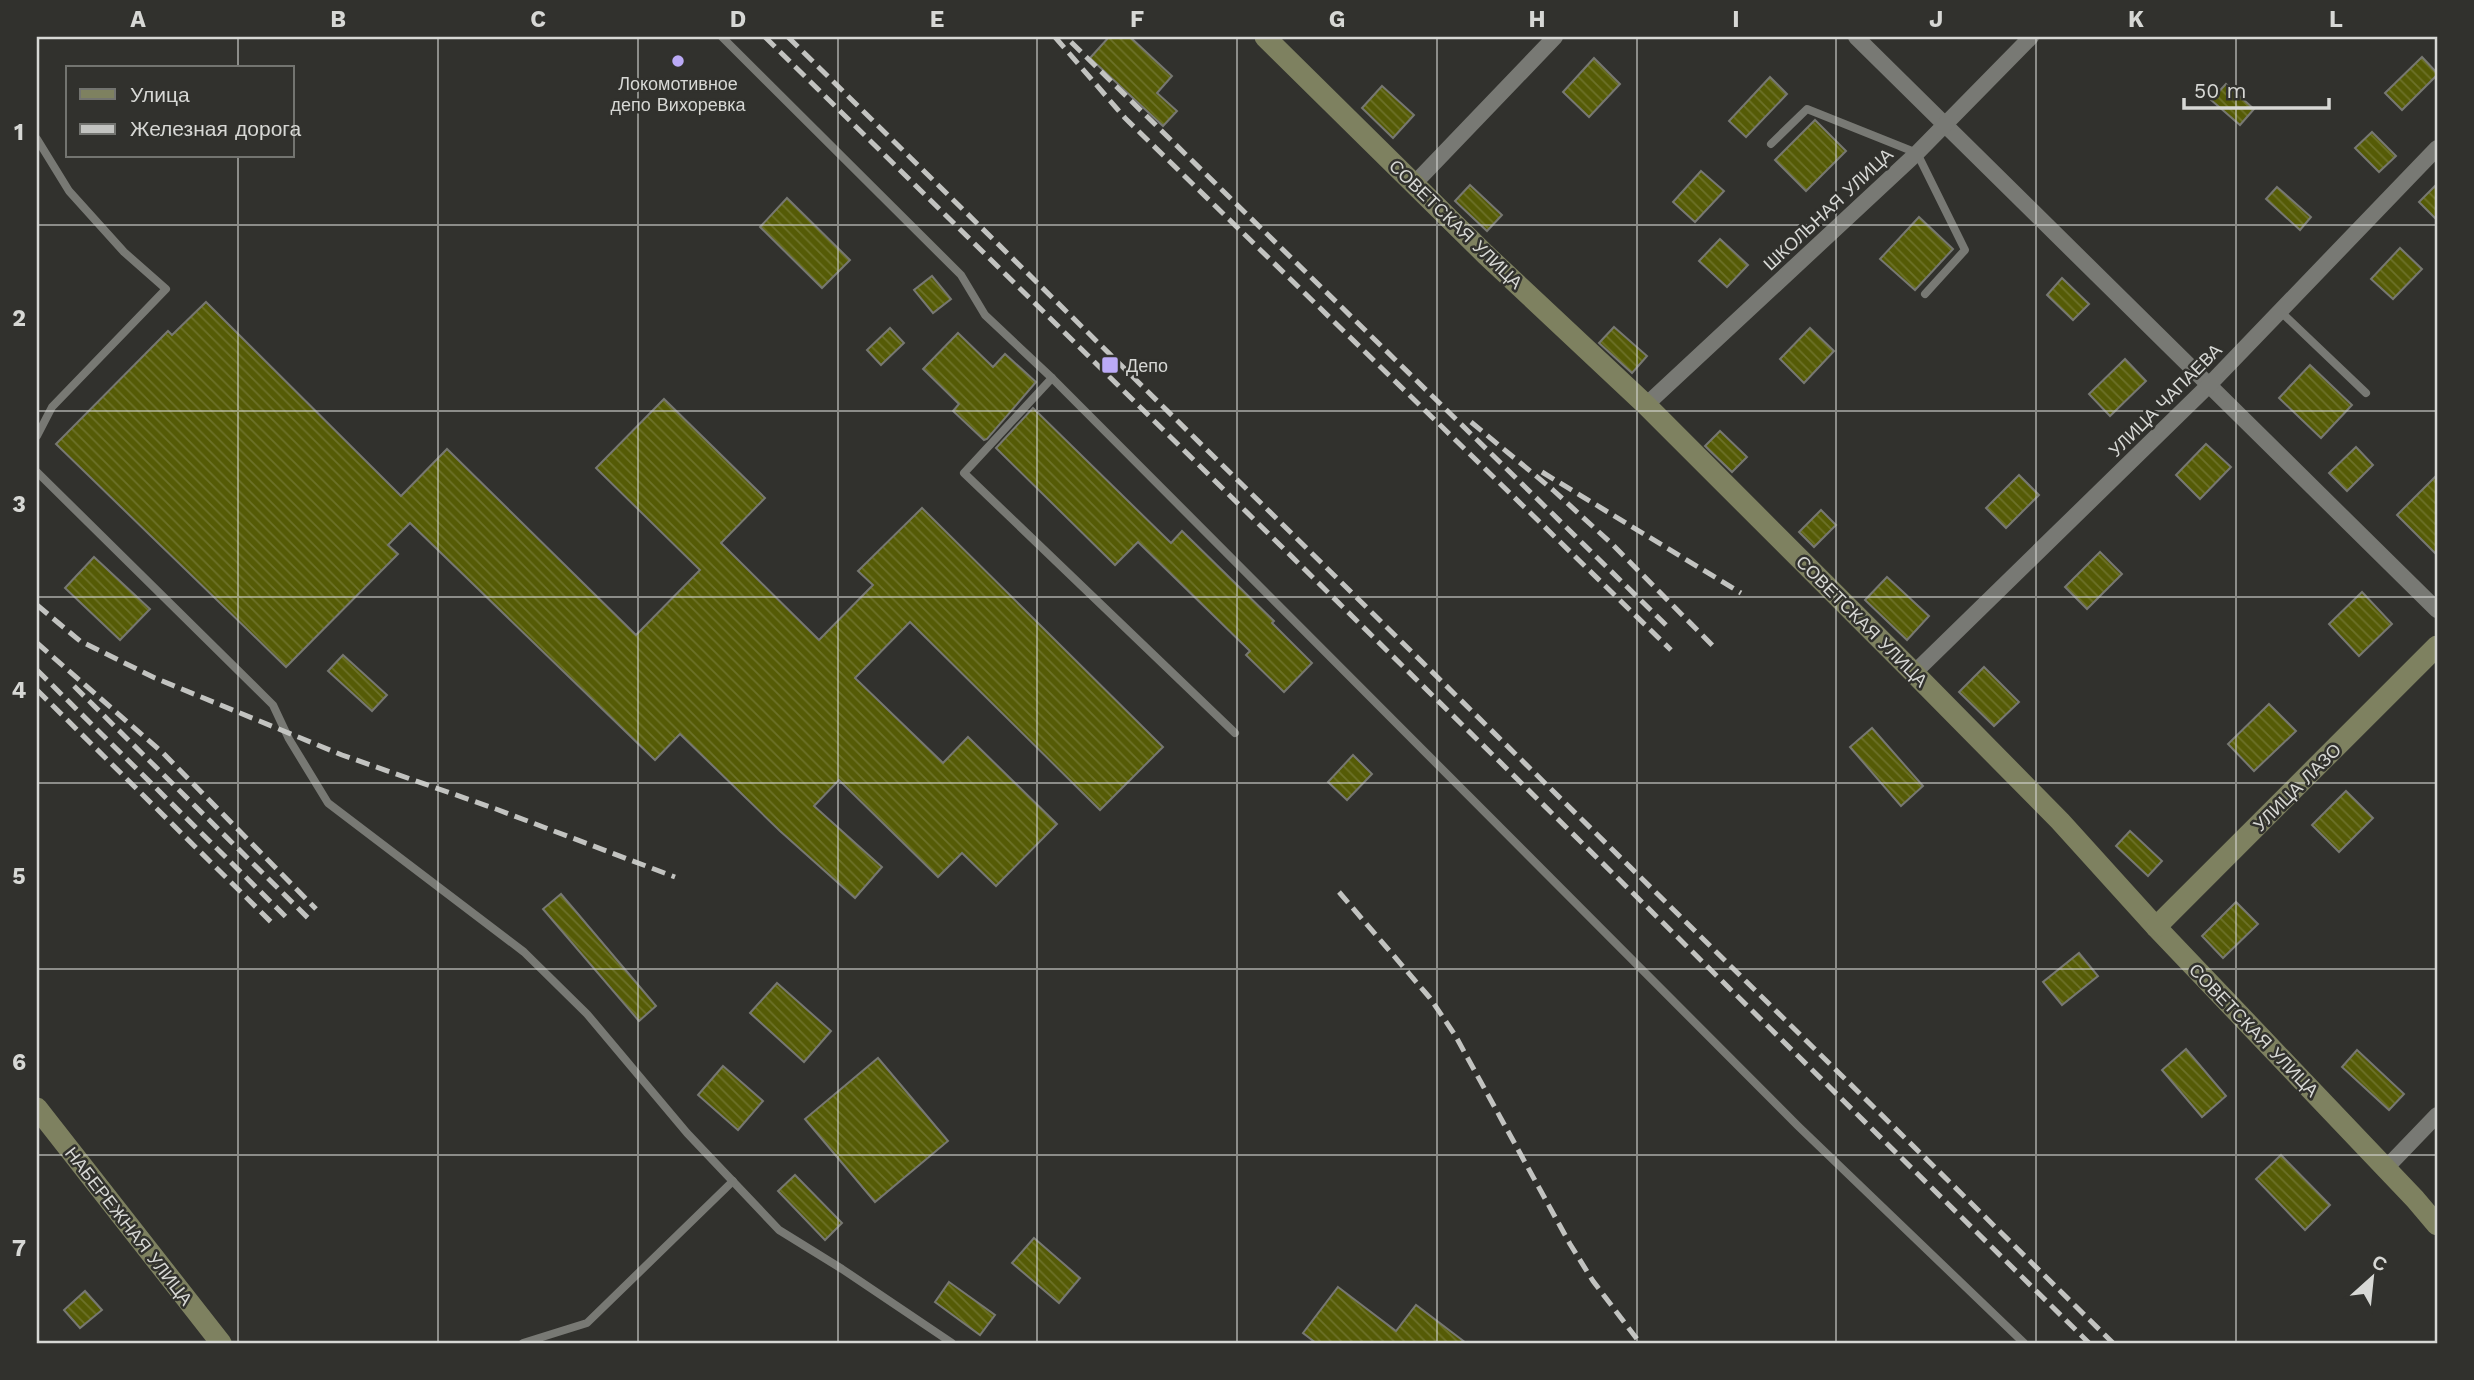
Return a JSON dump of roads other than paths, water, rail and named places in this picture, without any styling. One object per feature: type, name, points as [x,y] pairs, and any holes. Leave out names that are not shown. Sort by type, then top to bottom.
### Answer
[{"type":"street","name":"СОВЕТСКАЯ УЛИЦА","points":[[1265,37],[1414,184],[1646,405],[1914,673],[2060,821],[2156,927],[2437,1225]]},
{"type":"street","points":[[1414,184],[1555,37]]},
{"type":"street","points":[[1856,37],[2437,610]]},
{"type":"street","name":"ШКОЛЬНАЯ УЛИЦА","points":[[1646,405],[1917,153],[2031,37]]},
{"type":"street","name":"УЛИЦА ЧАПАЕВА","points":[[1914,673],[2209,385],[2437,148]]},
{"type":"street","name":"УЛИЦА ЛАЗО","points":[[2156,927],[2437,646]]},
{"type":"street","name":"НАБЕРЕЖНАЯ УЛИЦА","points":[[37,1108],[221,1343]]},
{"type":"street","points":[[2386,1168],[2437,1115]]},
{"type":"lane","points":[[722,37],[961,275],[985,314],[1798,1126],[2024,1343]]},
{"type":"lane","points":[[1771,144],[1807,109],[1917,153],[1965,250],[1926,294]]},
{"type":"lane","points":[[37,139],[69,191],[124,252],[166,289],[52,407],[37,436]]},
{"type":"lane","points":[[2280,311],[2366,393]]},
{"type":"lane","points":[[1052,378],[964,472],[1235,733]]},
{"type":"lane","points":[[37,472],[273,705],[289,739],[328,803],[524,952],[587,1014],[687,1133],[779,1230],[952,1343]]},
{"type":"lane","points":[[523,1343],[587,1323],[733,1181]]},
{"type":"railway","points":[[765,37],[2089,1343]]},
{"type":"railway","points":[[788,37],[2113,1343]]},
{"type":"railway","points":[[1055,37],[1125,118],[1671,650]]},
{"type":"railway","points":[[1071,42],[1668,627]]},
{"type":"railway","points":[[1471,422],[1553,490],[1612,544],[1717,650]]},
{"type":"railway","points":[[1542,472],[1741,593]]},
{"type":"railway","points":[[37,605],[80,641],[155,678],[342,755],[496,809],[675,877]]},
{"type":"railway","points":[[37,643],[163,753],[316,909]]},
{"type":"railway","points":[[37,670],[289,920]]},
{"type":"railway","points":[[74,686],[310,920]]},
{"type":"railway","points":[[37,690],[271,922]]},
{"type":"railway","points":[[1339,892],[1430,998],[1455,1035],[1570,1244],[1593,1281],[1640,1343]]},
{"type":"place","name":"Локомотивное депо Вихоревка","points":[[678,61]]},
{"type":"place","name":"Депо","points":[[1110,365]]}]
